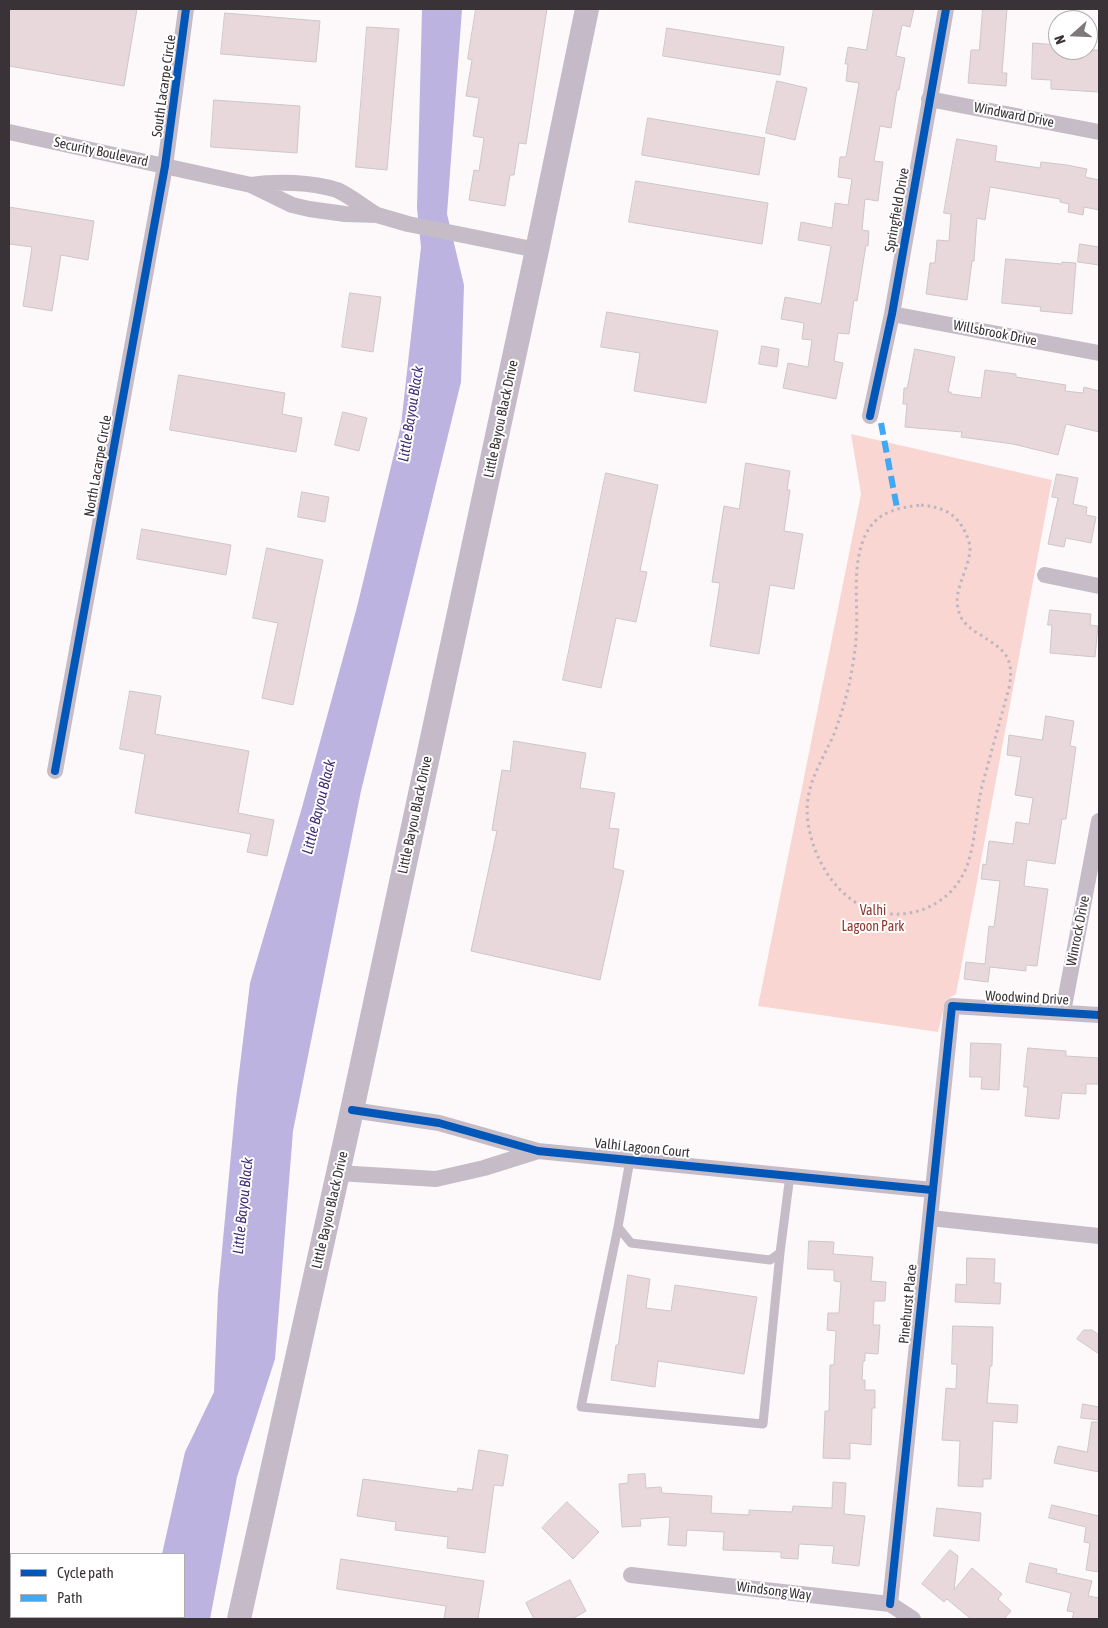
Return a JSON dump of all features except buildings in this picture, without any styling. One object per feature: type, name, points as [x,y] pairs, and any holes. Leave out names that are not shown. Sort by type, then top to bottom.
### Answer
[{"type":"main road","name":"Little Bayou Black Drive","points":[[239,1619],[352,1110],[587,9]]},
{"type":"street","name":"South Lacarpe Circle","points":[[165,166],[186,9]]},
{"type":"street","name":"Springfield Drive","points":[[870,416],[892,314],[946,9]]},
{"type":"street","name":"Windward Drive","points":[[930,99],[1099,132]]},
{"type":"street","name":"Security Boulevard","points":[[9,132],[251,185],[292,205],[345,214],[377,215],[408,224],[537,250]]},
{"type":"street","name":"North Lacarpe Circle","points":[[55,771],[165,166]]},
{"type":"street","name":"Security Boulevard","points":[[251,185],[266,182],[295,182],[338,190],[377,215]]},
{"type":"street","name":"Willsbrook Drive","points":[[892,314],[1099,353]]},
{"type":"street","points":[[1045,575],[1099,586]]},
{"type":"street","name":"Winrock Drive","points":[[1063,1012],[1099,821]]},
{"type":"street","name":"Woodwind Drive","points":[[952,1006],[1099,1015]]},
{"type":"street","name":"Pinehurst Place","points":[[890,1604],[952,1006]]},
{"type":"street","name":"Valhi Lagoon Court","points":[[352,1110],[439,1123],[538,1151],[932,1190]]},
{"type":"street","name":"Valhi Lagoon Court","points":[[338,1172],[436,1179],[484,1168],[538,1151]]},
{"type":"street","points":[[930,1218],[1099,1236]]},
{"type":"street","name":"Windsong Way","points":[[631,1575],[890,1604],[914,1619]]},
{"type":"lane","points":[[630,1160],[581,1408],[764,1424],[780,1253],[790,1176]]},
{"type":"lane","points":[[618,1227],[631,1243],[770,1260],[780,1253]]},
{"type":"path","points":[[921,505],[936,507],[946,510],[962,526],[970,548],[967,561],[957,592],[957,607],[962,620],[971,629],[996,645],[1004,653],[1010,663],[1012,673],[982,788],[968,865],[951,892],[938,903],[920,912],[905,915],[889,915],[871,911],[843,893],[820,862],[812,842],[808,821],[808,797],[812,778],[834,734],[849,685],[856,638],[855,575],[864,538],[872,525],[884,514],[896,508],[921,505]]},
{"type":"green space","name":"Valhi Lagoon Park","points":[[851,434],[1052,480],[956,994],[946,1000],[938,1032],[758,1006],[861,494]]},
{"type":"water","name":"Little Bayou Black","points":[[422,9],[462,9],[447,214],[464,285],[461,382],[361,791],[293,1131],[275,1359],[237,1477],[210,1619],[148,1619],[185,1618],[185,1553],[162,1553],[185,1452],[214,1392],[218,1293],[237,1090],[250,983],[301,811],[357,607],[401,425],[421,247],[417,208]]},
{"type":"marked path","points":[[881,423],[897,508]]},
{"type":"cycle path","points":[[55,771],[165,166],[186,9]]},
{"type":"cycle path","points":[[870,416],[892,314],[946,9]]},
{"type":"cycle path","points":[[890,1604],[952,1006],[1099,1015]]},
{"type":"cycle path","points":[[352,1110],[439,1123],[538,1151],[932,1190]]}]
